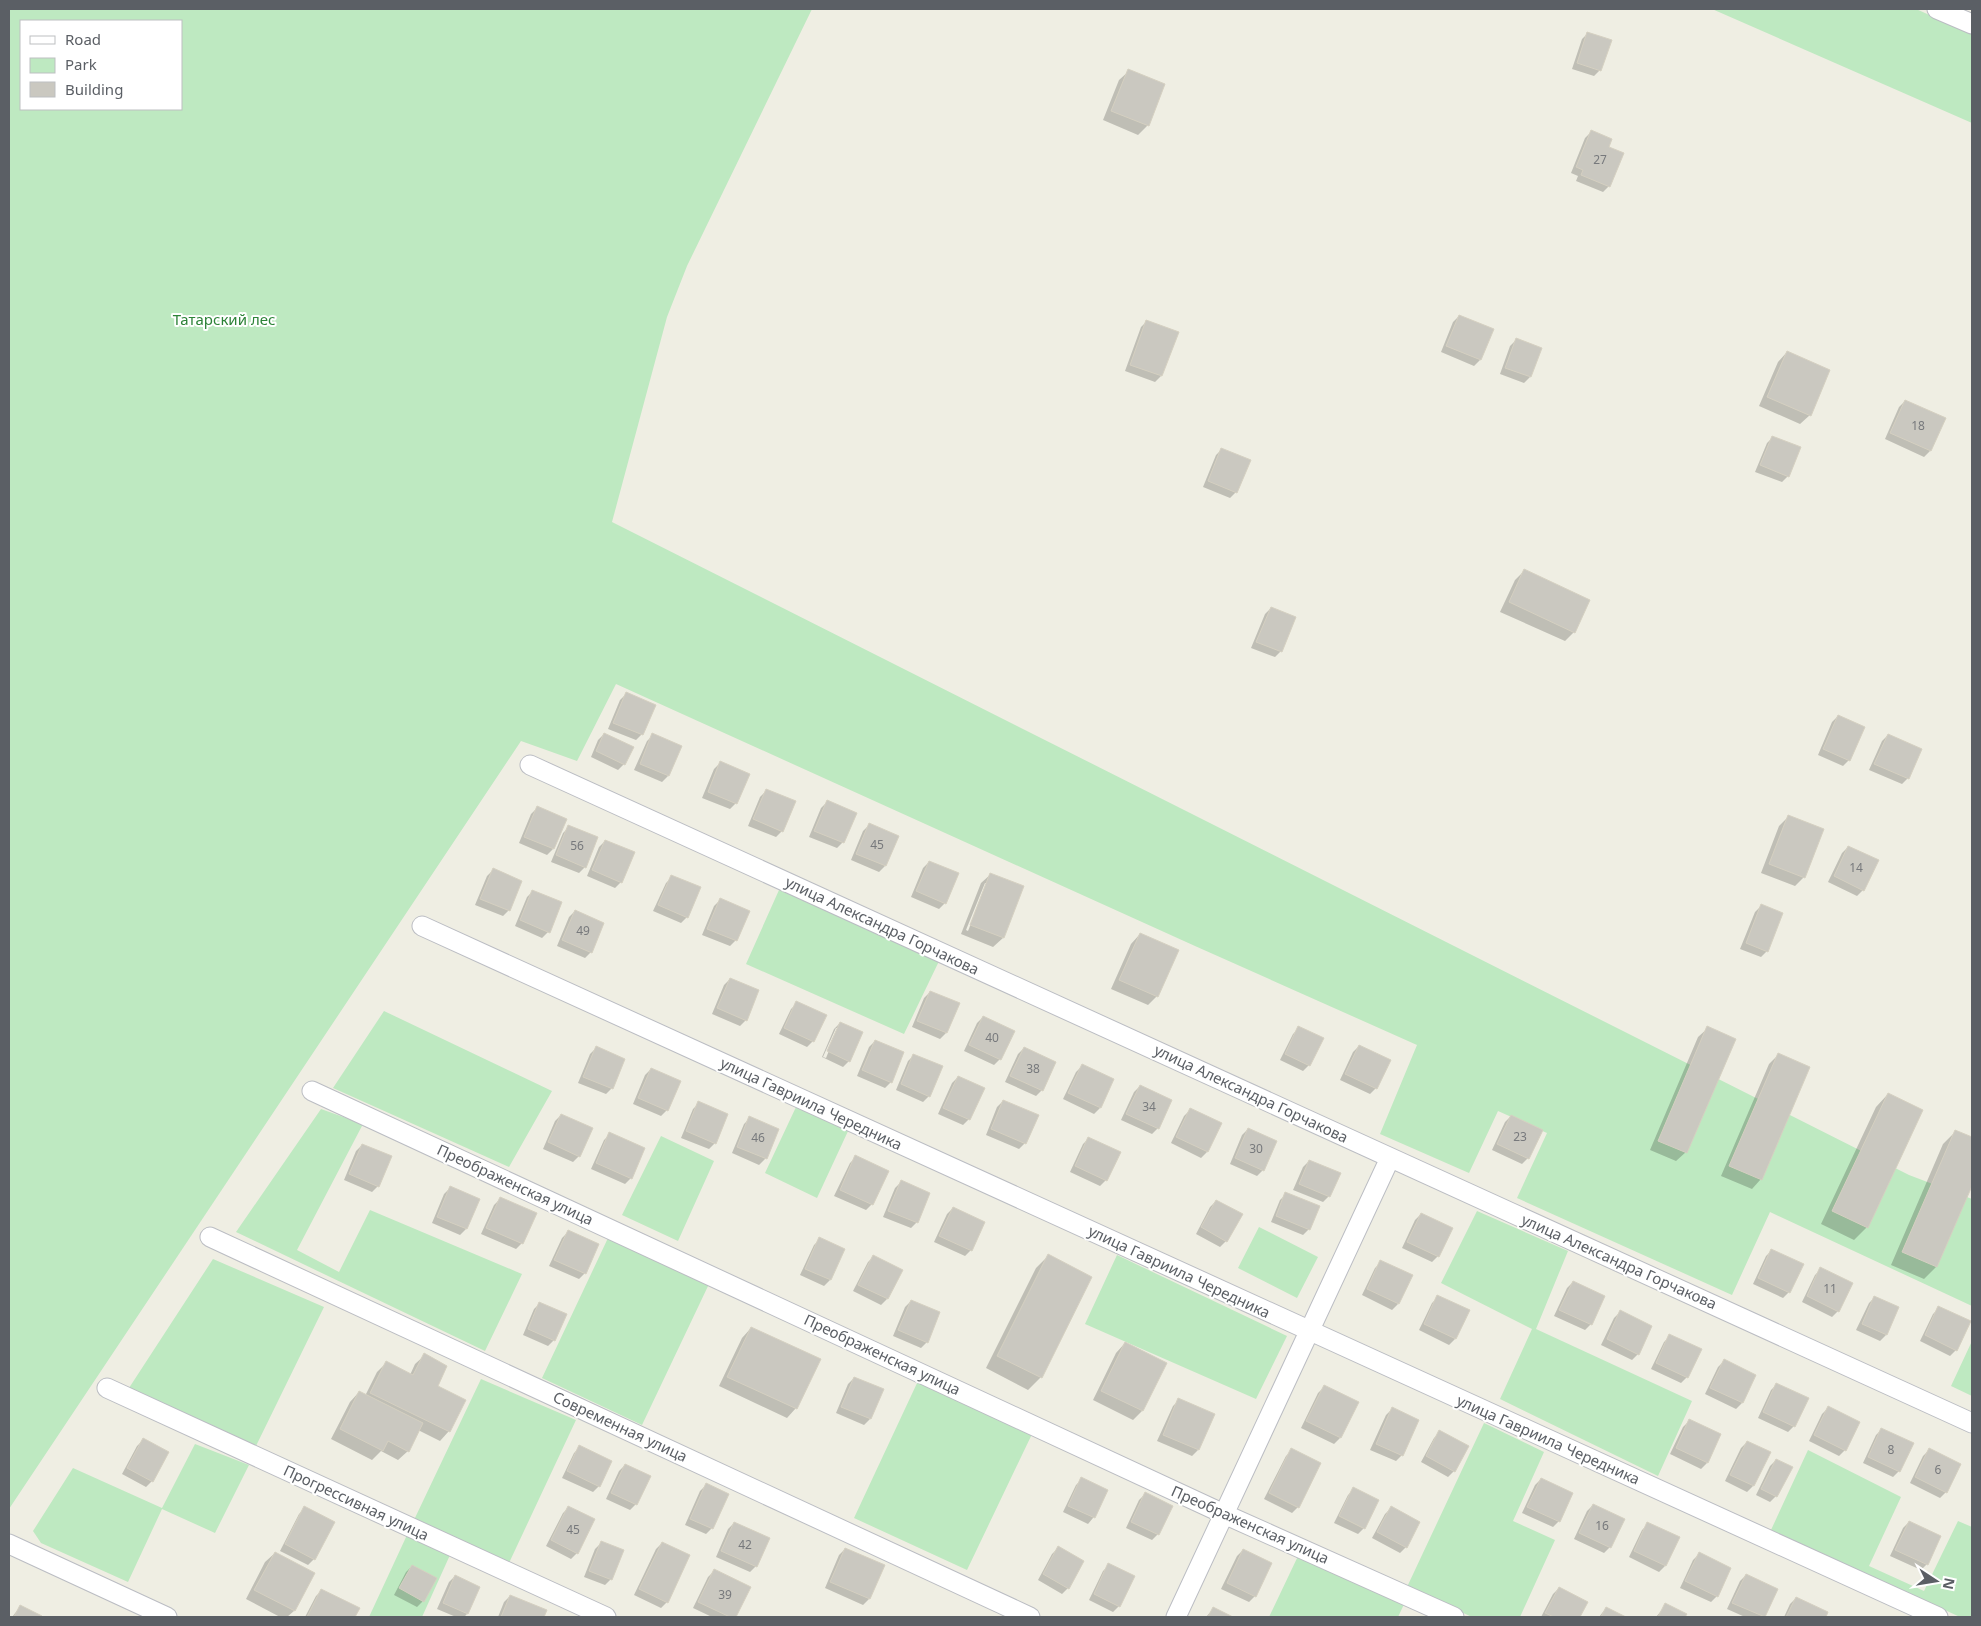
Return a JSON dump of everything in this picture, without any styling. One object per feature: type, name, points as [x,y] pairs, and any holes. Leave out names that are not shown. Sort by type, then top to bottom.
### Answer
[{"type":"street","points":[[1937,9],[1972,24]]},
{"type":"street","name":"улица Александра Горчакова","points":[[530,765],[1972,1423]]},
{"type":"street","name":"улица Гавриила Чередника","points":[[422,926],[1309,1332],[1938,1617]]},
{"type":"street","name":"Преображенская улица","points":[[312,1091],[1224,1514],[1454,1617]]},
{"type":"street","points":[[1176,1617],[1390,1158]]},
{"type":"street","name":"Современная улица","points":[[210,1237],[1030,1617]]},
{"type":"street","name":"Прогрессивная улица","points":[[107,1388],[606,1617]]},
{"type":"street","points":[[9,1544],[167,1617]]},
{"type":"green space","name":"Татарский лес","points":[[9,9],[812,9],[687,266],[667,317],[612,522],[1909,1175],[1972,1199],[1972,1306],[1770,1212],[1732,1295],[1517,1198],[1547,1133],[1498,1111],[1469,1173],[1380,1134],[1417,1045],[616,684],[577,761],[521,741],[9,1509]]},
{"type":"green space","points":[[1712,9],[1916,9],[1972,34],[1972,123]]},
{"type":"green space","points":[[779,890],[941,957],[904,1034],[746,964]]},
{"type":"green space","points":[[384,1011],[552,1091],[509,1167],[333,1088]]},
{"type":"green space","points":[[796,1107],[849,1129],[817,1198],[765,1173]]},
{"type":"green space","points":[[321,1109],[363,1124],[297,1250],[339,1272],[370,1210],[522,1274],[485,1351],[236,1232]]},
{"type":"green space","points":[[661,1136],[714,1161],[678,1241],[622,1215]]},
{"type":"green space","points":[[1477,1211],[1568,1251],[1536,1329],[1692,1401],[1658,1476],[1500,1399],[1532,1329],[1441,1283]]},
{"type":"green space","points":[[1259,1227],[1318,1257],[1297,1298],[1238,1268]]},
{"type":"green space","points":[[608,1238],[709,1284],[642,1425],[542,1378]]},
{"type":"green space","points":[[1117,1255],[1287,1336],[1256,1399],[1085,1324]]},
{"type":"green space","points":[[213,1259],[324,1307],[255,1448],[129,1388]]},
{"type":"green space","points":[[1972,1341],[1972,1396],[1951,1386]]},
{"type":"green space","points":[[481,1379],[576,1420],[509,1563],[414,1520]]},
{"type":"green space","points":[[918,1381],[1033,1432],[967,1570],[854,1518]]},
{"type":"green space","points":[[1484,1423],[1544,1452],[1513,1521],[1555,1540],[1520,1617],[1472,1617],[1407,1587]]},
{"type":"green space","points":[[195,1444],[249,1465],[215,1533],[162,1509],[128,1582],[41,1543],[33,1531],[73,1468],[162,1508]]},
{"type":"green space","points":[[1808,1450],[1901,1497],[1869,1566],[1924,1591],[1958,1521],[1972,1527],[1972,1617],[1960,1617],[1771,1530]]},
{"type":"green space","points":[[407,1535],[450,1555],[422,1617],[369,1617]]},
{"type":"green space","points":[[1299,1554],[1406,1600],[1398,1617],[1269,1617]]},
{"type":"building","points":[[1587,32],[1612,40],[1601,71],[1577,63]]},
{"type":"building","points":[[1128,69],[1165,84],[1149,126],[1111,111]]},
{"type":"building","points":[[1591,130],[1612,139],[1609,147],[1624,153],[1610,187],[1581,175],[1583,170],[1576,167]]},
{"type":"building","points":[[1459,315],[1494,329],[1481,360],[1446,346]]},
{"type":"building","points":[[1146,320],[1179,332],[1162,376],[1130,365]]},
{"type":"building","points":[[1516,338],[1542,348],[1531,377],[1505,368]]},
{"type":"building","points":[[1787,351],[1830,370],[1811,416],[1767,397]]},
{"type":"building","points":[[1905,400],[1946,418],[1931,451],[1890,433]]},
{"type":"building","points":[[1772,436],[1801,447],[1789,477],[1760,465]]},
{"type":"building","points":[[1221,448],[1251,460],[1237,493],[1208,481]]},
{"type":"building","points":[[1524,569],[1590,600],[1575,633],[1509,602]]},
{"type":"building","points":[[1271,607],[1296,617],[1282,652],[1256,642]]},
{"type":"building","points":[[626,692],[656,705],[643,735],[613,723]]},
{"type":"building","points":[[1838,715],[1865,727],[1850,761],[1823,749]]},
{"type":"building","points":[[604,733],[634,747],[625,765],[596,751]]},
{"type":"building","points":[[652,733],[682,746],[669,776],[640,764]]},
{"type":"building","points":[[1888,734],[1922,749],[1909,779],[1874,764]]},
{"type":"building","points":[[720,761],[750,774],[737,804],[708,792]]},
{"type":"building","points":[[766,789],[796,801],[783,832],[753,819]]},
{"type":"building","points":[[827,800],[857,813],[844,843],[814,831]]},
{"type":"building","points":[[537,806],[567,819],[554,849],[524,837]]},
{"type":"building","points":[[1788,815],[1824,829],[1805,878],[1769,864]]},
{"type":"building","points":[[869,823],[899,836],[886,866],[856,854]]},
{"type":"building","points":[[568,825],[598,837],[586,868],[556,855]]},
{"type":"building","points":[[605,840],[635,852],[622,883],[592,870]]},
{"type":"building","points":[[1848,846],[1879,860],[1864,891],[1834,876]]},
{"type":"building","points":[[929,861],[959,873],[946,904],[916,891]]},
{"type":"building","points":[[493,868],[522,881],[510,911],[480,899]]},
{"type":"building","points":[[990,873],[1024,886],[1004,938],[970,925]]},
{"type":"building","points":[[671,875],[701,887],[688,918],[658,905]]},
{"type":"building","points":[[532,890],[562,902],[550,933],[520,920]]},
{"type":"building","points":[[720,898],[750,911],[737,941],[707,929]]},
{"type":"building","points":[[1761,904],[1783,913],[1768,952],[1746,943]]},
{"type":"building","points":[[575,910],[604,923],[592,953],[562,940]]},
{"type":"building","points":[[1140,933],[1179,950],[1158,997],[1119,980]]},
{"type":"building","points":[[730,978],[759,990],[747,1021],[717,1008]]},
{"type":"building","points":[[930,991],[960,1003],[947,1033],[917,1021]]},
{"type":"building","points":[[796,1001],[827,1015],[814,1042],[784,1028]]},
{"type":"building","points":[[983,1016],[1015,1031],[1001,1060],[969,1045]]},
{"type":"building","points":[[840,1022],[863,1032],[850,1062],[827,1051]]},
{"type":"building","points":[[1298,1026],[1324,1038],[1310,1066],[1285,1054]]},
{"type":"building","points":[[1707,1026],[1736,1039],[1687,1153],[1658,1141]]},
{"type":"building","points":[[875,1040],[904,1052],[892,1083],[862,1070]]},
{"type":"building","points":[[1359,1045],[1391,1060],[1377,1089],[1345,1074]]},
{"type":"building","points":[[596,1046],[625,1059],[613,1089],[583,1077]]},
{"type":"building","points":[[1024,1047],[1056,1062],[1043,1091],[1010,1076]]},
{"type":"building","points":[[1778,1053],[1810,1067],[1762,1180],[1729,1166]]},
{"type":"building","points":[[913,1054],[943,1066],[930,1097],[901,1084]]},
{"type":"building","points":[[1082,1064],[1114,1079],[1101,1108],[1068,1093]]},
{"type":"building","points":[[651,1068],[681,1081],[668,1111],[638,1098]]},
{"type":"building","points":[[958,1076],[985,1088],[970,1120],[943,1108]]},
{"type":"building","points":[[1140,1085],[1172,1100],[1159,1129],[1126,1114]]},
{"type":"building","points":[[1888,1093],[1923,1110],[1868,1228],[1832,1211]]},
{"type":"building","points":[[1003,1100],[1039,1115],[1026,1144],[991,1129]]},
{"type":"building","points":[[698,1101],[728,1114],[716,1144],[686,1131]]},
{"type":"building","points":[[1190,1108],[1222,1123],[1208,1152],[1176,1137]]},
{"type":"building","points":[[561,1114],[593,1128],[580,1157],[548,1142]]},
{"type":"building","points":[[1511,1115],[1543,1130],[1529,1159],[1497,1144]]},
{"type":"building","points":[[749,1116],[779,1129],[767,1159],[737,1147]]},
{"type":"building","points":[[1248,1128],[1277,1141],[1264,1171],[1235,1158]]},
{"type":"building","points":[[1955,1130],[1972,1137],[1972,1186],[1937,1267],[1902,1252]]},
{"type":"building","points":[[609,1132],[645,1148],[632,1179],[596,1163]]},
{"type":"building","points":[[1088,1137],[1121,1152],[1107,1181],[1075,1166]]},
{"type":"building","points":[[362,1144],[392,1156],[379,1187],[349,1174]]},
{"type":"building","points":[[855,1155],[889,1171],[873,1205],[840,1190]]},
{"type":"building","points":[[1309,1160],[1341,1173],[1330,1197],[1299,1184]]},
{"type":"building","points":[[901,1180],[930,1193],[918,1223],[888,1211]]},
{"type":"building","points":[[450,1186],[480,1199],[467,1229],[437,1217]]},
{"type":"building","points":[[1285,1192],[1320,1206],[1310,1230],[1276,1216]]},
{"type":"building","points":[[500,1197],[537,1213],[523,1244],[486,1228]]},
{"type":"building","points":[[1216,1200],[1243,1214],[1227,1242],[1201,1227]]},
{"type":"building","points":[[953,1207],[985,1222],[972,1251],[939,1236]]},
{"type":"building","points":[[1421,1213],[1453,1228],[1439,1257],[1407,1242]]},
{"type":"building","points":[[568,1230],[599,1244],[586,1274],[554,1260]]},
{"type":"building","points":[[819,1237],[845,1249],[831,1280],[805,1269]]},
{"type":"building","points":[[1771,1249],[1804,1264],[1790,1293],[1758,1278]]},
{"type":"building","points":[[1048,1254],[1092,1277],[1042,1378],[997,1356]]},
{"type":"building","points":[[873,1255],[903,1270],[888,1299],[858,1285]]},
{"type":"building","points":[[1380,1260],[1413,1275],[1399,1304],[1367,1289]]},
{"type":"building","points":[[1820,1267],[1853,1283],[1839,1312],[1807,1296]]},
{"type":"building","points":[[1573,1281],[1605,1296],[1592,1325],[1559,1310]]},
{"type":"building","points":[[1437,1295],[1470,1310],[1456,1339],[1424,1324]]},
{"type":"building","points":[[1874,1296],[1899,1307],[1887,1335],[1862,1324]]},
{"type":"building","points":[[911,1300],[940,1312],[928,1343],[898,1330]]},
{"type":"building","points":[[539,1302],[567,1314],[555,1341],[528,1329]]},
{"type":"building","points":[[1938,1306],[1971,1321],[1957,1351],[1925,1335]]},
{"type":"building","points":[[1620,1310],[1652,1326],[1639,1355],[1607,1339]]},
{"type":"building","points":[[751,1327],[821,1359],[797,1409],[727,1377]]},
{"type":"building","points":[[1669,1334],[1702,1349],[1688,1378],[1656,1363]]},
{"type":"building","points":[[1125,1342],[1167,1363],[1143,1411],[1101,1391]]},
{"type":"building","points":[[424,1353],[447,1366],[438,1386],[466,1400],[450,1432],[370,1393],[386,1361],[413,1375]]},
{"type":"building","points":[[1724,1359],[1756,1375],[1743,1403],[1710,1388]]},
{"type":"building","points":[[854,1377],[884,1389],[871,1419],[841,1407]]},
{"type":"building","points":[[1776,1383],[1809,1398],[1795,1427],[1763,1412]]},
{"type":"building","points":[[1324,1385],[1359,1402],[1341,1438],[1306,1421]]},
{"type":"building","points":[[359,1391],[423,1423],[409,1452],[388,1441],[383,1451],[340,1429]]},
{"type":"building","points":[[1178,1398],[1215,1414],[1199,1450],[1163,1435]]},
{"type":"building","points":[[1828,1406],[1860,1422],[1846,1451],[1814,1435]]},
{"type":"building","points":[[1392,1407],[1419,1420],[1403,1456],[1376,1444]]},
{"type":"building","points":[[1689,1419],[1721,1434],[1708,1463],[1676,1448]]},
{"type":"building","points":[[1881,1428],[1914,1443],[1900,1472],[1868,1457]]},
{"type":"building","points":[[1439,1430],[1469,1446],[1455,1472],[1426,1456]]},
{"type":"building","points":[[143,1438],[169,1452],[153,1482],[127,1468]]},
{"type":"building","points":[[1747,1441],[1771,1452],[1754,1486],[1730,1475]]},
{"type":"building","points":[[579,1445],[612,1461],[600,1487],[567,1471]]},
{"type":"building","points":[[1291,1448],[1321,1463],[1299,1508],[1269,1493]]},
{"type":"building","points":[[1929,1448],[1961,1464],[1947,1493],[1915,1477]]},
{"type":"building","points":[[1776,1459],[1793,1467],[1777,1497],[1761,1489]]},
{"type":"building","points":[[625,1464],[651,1476],[637,1505],[611,1493]]},
{"type":"building","points":[[1081,1477],[1108,1490],[1095,1518],[1068,1506]]},
{"type":"building","points":[[1541,1478],[1573,1493],[1560,1522],[1527,1507]]},
{"type":"building","points":[[706,1483],[729,1494],[713,1529],[690,1519]]},
{"type":"building","points":[[1353,1487],[1379,1500],[1365,1529],[1339,1516]]},
{"type":"building","points":[[1145,1492],[1173,1506],[1159,1535],[1131,1522]]},
{"type":"building","points":[[1593,1504],[1625,1519],[1611,1548],[1579,1533]]},
{"type":"building","points":[[304,1506],[335,1522],[315,1560],[285,1544]]},
{"type":"building","points":[[568,1506],[595,1519],[578,1554],[551,1540]]},
{"type":"building","points":[[1391,1506],[1420,1522],[1407,1548],[1377,1532]]},
{"type":"building","points":[[1909,1521],[1941,1536],[1928,1565],[1895,1550]]},
{"type":"building","points":[[734,1522],[770,1538],[757,1567],[721,1551]]},
{"type":"building","points":[[1647,1522],[1680,1537],[1666,1566],[1634,1551]]},
{"type":"building","points":[[601,1541],[624,1550],[612,1580],[589,1571]]},
{"type":"building","points":[[662,1542],[690,1555],[668,1603],[639,1589]]},
{"type":"building","points":[[1058,1546],[1084,1561],[1069,1589],[1043,1574]]},
{"type":"building","points":[[845,1548],[885,1565],[870,1599],[830,1582]]},
{"type":"building","points":[[1243,1549],[1272,1563],[1256,1597],[1227,1583]]},
{"type":"building","points":[[275,1552],[315,1573],[295,1611],[254,1590]]},
{"type":"building","points":[[1699,1552],[1731,1568],[1718,1597],[1685,1581]]},
{"type":"building","points":[[1108,1563],[1135,1576],[1120,1607],[1094,1594]]},
{"type":"building","points":[[412,1565],[437,1578],[424,1602],[399,1588]]},
{"type":"building","points":[[714,1569],[751,1587],[736,1617],[730,1617],[698,1602]]},
{"type":"building","points":[[1746,1574],[1778,1589],[1765,1617],[1732,1603]]},
{"type":"building","points":[[455,1575],[480,1587],[468,1614],[443,1603]]},
{"type":"building","points":[[1559,1587],[1588,1602],[1580,1617],[1554,1617],[1545,1613]]},
{"type":"building","points":[[321,1589],[360,1608],[355,1617],[307,1617]]},
{"type":"building","points":[[510,1595],[547,1610],[544,1617],[501,1617]]},
{"type":"building","points":[[1796,1597],[1828,1612],[1826,1617],[1786,1617]]},
{"type":"building","points":[[1665,1603],[1687,1614],[1685,1617],[1658,1617]]},
{"type":"building","points":[[20,1605],[42,1616],[14,1617]]},
{"type":"building","points":[[1213,1607],[1233,1617],[1208,1617]]},
{"type":"building","points":[[1606,1607],[1626,1617],[1601,1617]]}]
